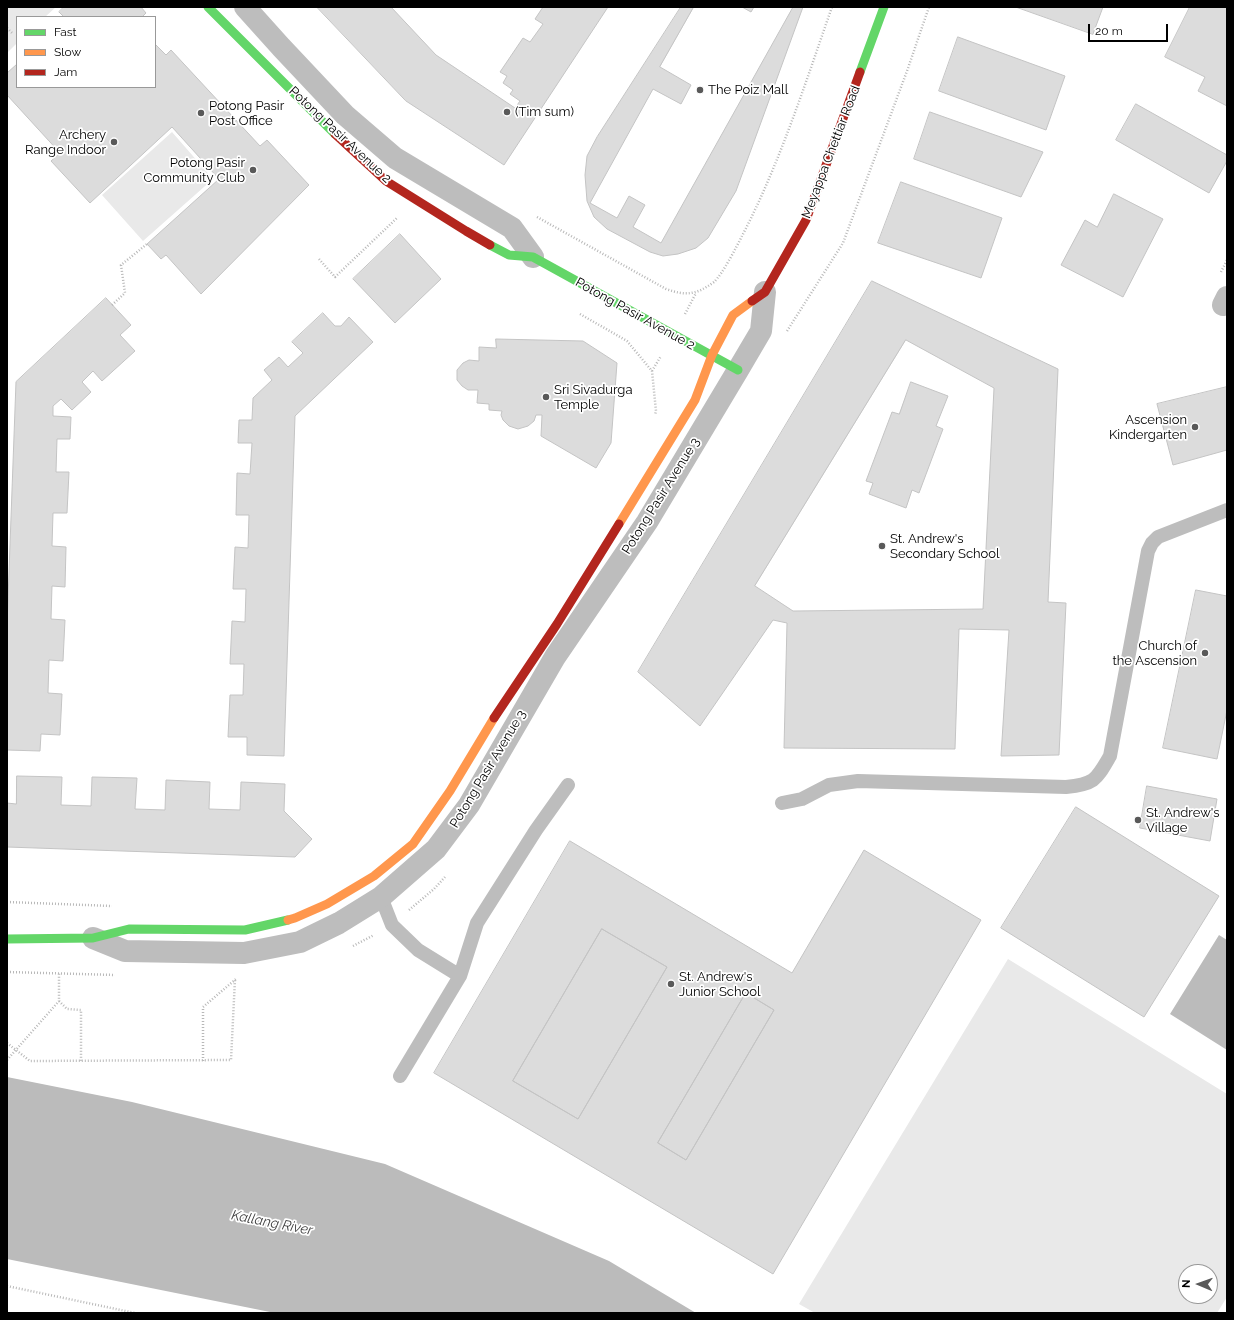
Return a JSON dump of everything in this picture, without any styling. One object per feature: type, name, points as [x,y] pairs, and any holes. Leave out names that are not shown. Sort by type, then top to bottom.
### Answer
[{"type":"street","name":"Potong Pasir Avenue 2","points":[[208,7],[344,143],[386,181],[466,231],[509,255],[533,257],[738,370]]},
{"type":"street","name":"Potong Pasir Avenue 2","points":[[245,7],[280,47],[345,115],[395,158],[512,228],[533,257]]},
{"type":"street","name":"Meyappa Chettiar Road","points":[[738,370],[761,331],[765,292],[806,220],[884,7]]},
{"type":"street","name":"Meyappa Chettiar Road","points":[[712,355],[733,315],[765,292]]},
{"type":"street","name":"Potong Pasir Avenue 3","points":[[7,939],[93,938],[129,929],[245,930],[296,918],[327,904],[374,876],[412,844],[450,791],[494,719],[553,630],[695,400],[712,355]]},
{"type":"street","name":"Potong Pasir Avenue 3","points":[[93,938],[125,951],[244,953],[300,942],[339,923],[381,897],[436,849],[469,805],[555,657],[647,522],[738,370]]},
{"type":"lane","points":[[782,802],[802,799],[829,785],[858,781],[1066,787],[1085,785],[1098,777],[1110,756],[1148,551],[1152,543],[1158,537],[1227,510]]},
{"type":"lane","points":[[400,1076],[460,976],[477,923],[536,830],[568,785]]},
{"type":"lane","points":[[381,897],[392,925],[418,950],[460,976]]},
{"type":"path","points":[[530,214],[666,289],[681,294],[696,293],[715,281],[734,253],[758,204],[781,149],[832,7]]},
{"type":"path","points":[[784,337],[843,243],[929,7]]},
{"type":"path","points":[[7,28],[13,34]]},
{"type":"path","points":[[319,259],[335,277],[397,218]]},
{"type":"path","points":[[112,305],[125,293],[121,265],[147,244]]},
{"type":"path","points":[[7,972],[121,975]]},
{"type":"path","points":[[7,1060],[59,1001],[59,973]]},
{"type":"path","points":[[228,978],[236,979]]},
{"type":"path","points":[[7,1043],[30,1061],[231,1060],[236,979]]},
{"type":"path","points":[[203,1060],[203,1007],[236,979]]},
{"type":"path","points":[[59,1001],[68,1009],[81,1010],[81,1061]]},
{"type":"path","points":[[7,1286],[135,1313]]},
{"type":"shaded area","points":[[7,7],[56,7],[46,16],[16,16],[16,44],[7,53]]},
{"type":"shaded area","points":[[172,132],[213,179],[143,241],[102,195]]},
{"type":"shaded area","points":[[1008,959],[1227,1094],[1227,1297],[1217,1313],[815,1313],[799,1304]]},
{"type":"water","points":[[1219,935],[1227,940],[1227,1050],[1170,1014]]},
{"type":"water","name":"Kallang River","points":[[7,1077],[132,1102],[385,1164],[609,1261],[696,1313],[275,1313],[7,1259]]},
{"type":"building","points":[[64,7],[141,7],[146,13],[143,16],[63,16],[59,12]]},
{"type":"building","points":[[317,7],[391,7],[436,55],[515,108],[520,101],[510,94],[513,90],[503,83],[507,76],[500,72],[523,38],[530,42],[543,24],[535,19],[543,7],[608,7],[504,165],[406,101]]},
{"type":"building","name":"The Poiz Mall","points":[[681,7],[803,7],[736,191],[708,238],[696,248],[678,254],[663,256],[650,252],[607,229],[594,217],[587,201],[585,175],[587,156],[597,137]]},
{"type":"building","points":[[694,7],[742,7],[751,12],[754,7],[793,7],[661,243],[633,227],[645,205],[629,196],[617,218],[590,203],[653,89],[681,104],[691,85],[660,67]]},
{"type":"building","points":[[1016,7],[1103,7],[1093,34]]},
{"type":"building","points":[[1190,7],[1227,7],[1227,106],[1198,91],[1205,77],[1165,57]]},
{"type":"building","points":[[958,37],[1065,76],[1046,130],[939,91]]},
{"type":"building","name":"Potong Pasir Community Club","points":[[156,45],[166,55],[171,50],[260,146],[267,140],[309,185],[201,294],[166,255],[161,259],[147,244],[219,179],[172,127],[90,203],[51,161],[60,153],[7,95],[7,73],[16,65],[16,88],[156,88]]},
{"type":"building","points":[[1136,104],[1227,155],[1227,161],[1209,193],[1116,140]]},
{"type":"building","points":[[930,112],[1043,152],[1021,197],[914,159]]},
{"type":"building","points":[[901,182],[1002,218],[981,278],[878,243]]},
{"type":"building","points":[[1114,194],[1163,219],[1123,297],[1061,265],[1085,220],[1097,227]]},
{"type":"building","points":[[400,234],[441,279],[395,323],[353,279]]},
{"type":"building","points":[[872,281],[1058,369],[1048,602],[1066,603],[1059,755],[1001,756],[1009,630],[959,629],[955,749],[784,748],[787,623],[773,620],[700,726],[638,672]],"holes":[[[906,340],[994,388],[983,609],[793,611],[755,586]]]},
{"type":"building","points":[[106,298],[131,325],[120,335],[135,351],[102,381],[93,371],[82,382],[91,392],[72,410],[61,399],[53,406],[53,416],[71,417],[70,439],[57,439],[56,472],[69,472],[67,513],[53,513],[52,546],[66,547],[65,587],[52,586],[51,619],[65,620],[63,661],[49,660],[48,693],[62,694],[60,735],[41,734],[40,751],[7,750],[7,626],[16,382]]},
{"type":"building","points":[[323,313],[335,326],[341,326],[349,317],[373,342],[295,416],[284,756],[247,755],[247,737],[228,737],[230,695],[243,695],[244,664],[230,664],[232,621],[245,622],[246,589],[233,589],[235,547],[248,548],[249,515],[236,515],[237,473],[250,474],[252,443],[238,443],[239,420],[252,420],[253,398],[272,380],[264,370],[279,357],[288,367],[303,353],[292,342]]},
{"type":"building","name":"Sri Sivadurga Temple","points":[[496,339],[583,341],[617,363],[611,443],[596,468],[541,436],[542,415],[536,415],[534,421],[528,426],[518,429],[509,426],[503,420],[501,415],[502,411],[489,410],[489,404],[477,403],[478,390],[468,390],[457,380],[457,370],[463,363],[469,360],[479,361],[479,347],[496,348]]},
{"type":"building","points":[[911,382],[948,396],[936,426],[943,429],[919,493],[912,490],[906,508],[869,494],[873,483],[866,481],[892,412],[899,414]]},
{"type":"building","name":"Ascension Kindergarten","points":[[1227,387],[1227,450],[1173,465],[1157,404]]},
{"type":"building","name":"Church of the Ascension","points":[[1196,590],[1227,596],[1227,710],[1217,759],[1163,748]]},
{"type":"building","points":[[17,776],[62,777],[61,805],[91,806],[92,777],[137,778],[135,809],[165,810],[166,780],[210,782],[209,809],[240,810],[241,782],[285,784],[284,811],[312,839],[295,857],[7,847],[7,803],[16,804]]},
{"type":"building","points":[[1147,786],[1217,799],[1210,841],[1140,828]]},
{"type":"building","points":[[1076,807],[1219,896],[1144,1017],[1001,928]]},
{"type":"building","points":[[570,841],[792,973],[864,850],[981,920],[773,1274],[434,1073]],"holes":[[[602,929],[667,967],[578,1119],[513,1081]],[[746,993],[774,1010],[686,1160],[658,1143]]]},
{"type":"building","points":[[602,929],[667,967],[578,1119],[513,1081]]},
{"type":"building","points":[[746,993],[774,1010],[686,1160],[658,1143]]},
{"type":"traffic: fast","points":[[208,7],[335,134]]},
{"type":"traffic: fast","points":[[860,72],[884,7]]},
{"type":"traffic: fast","points":[[490,245],[509,255],[533,257],[738,370]]},
{"type":"traffic: fast","points":[[7,939],[93,938],[129,929],[245,930],[288,920]]},
{"type":"traffic: slow","points":[[619,524],[695,400],[712,355],[733,315],[752,301]]},
{"type":"traffic: slow","points":[[288,920],[327,904],[374,876],[413,844],[450,791],[494,718]]},
{"type":"traffic: jam","points":[[752,301],[765,292],[806,220],[860,72]]},
{"type":"traffic: jam","points":[[335,134],[386,181],[490,245]]},
{"type":"traffic: jam","points":[[494,718],[557,624],[619,524]]},
{"type":"place","name":"The Poiz Mall","points":[[700,90]]},
{"type":"place","name":"(Tim sum)","points":[[507,112]]},
{"type":"place","name":"Potong Pasir Post Office","points":[[201,113]]},
{"type":"place","name":"Archery Range Indoor","points":[[114,142]]},
{"type":"place","name":"Potong Pasir Community Club","points":[[253,170]]},
{"type":"place","name":"Sri Sivadurga Temple","points":[[546,397]]},
{"type":"place","name":"Ascension Kindergarten","points":[[1195,427]]},
{"type":"place","name":"St. Andrew's Secondary School","points":[[882,546]]},
{"type":"place","name":"Church of the Ascension","points":[[1205,653]]},
{"type":"place","name":"St. Andrew's Village","points":[[1138,820]]},
{"type":"place","name":"St. Andrew's Junior School","points":[[671,984]]}]
